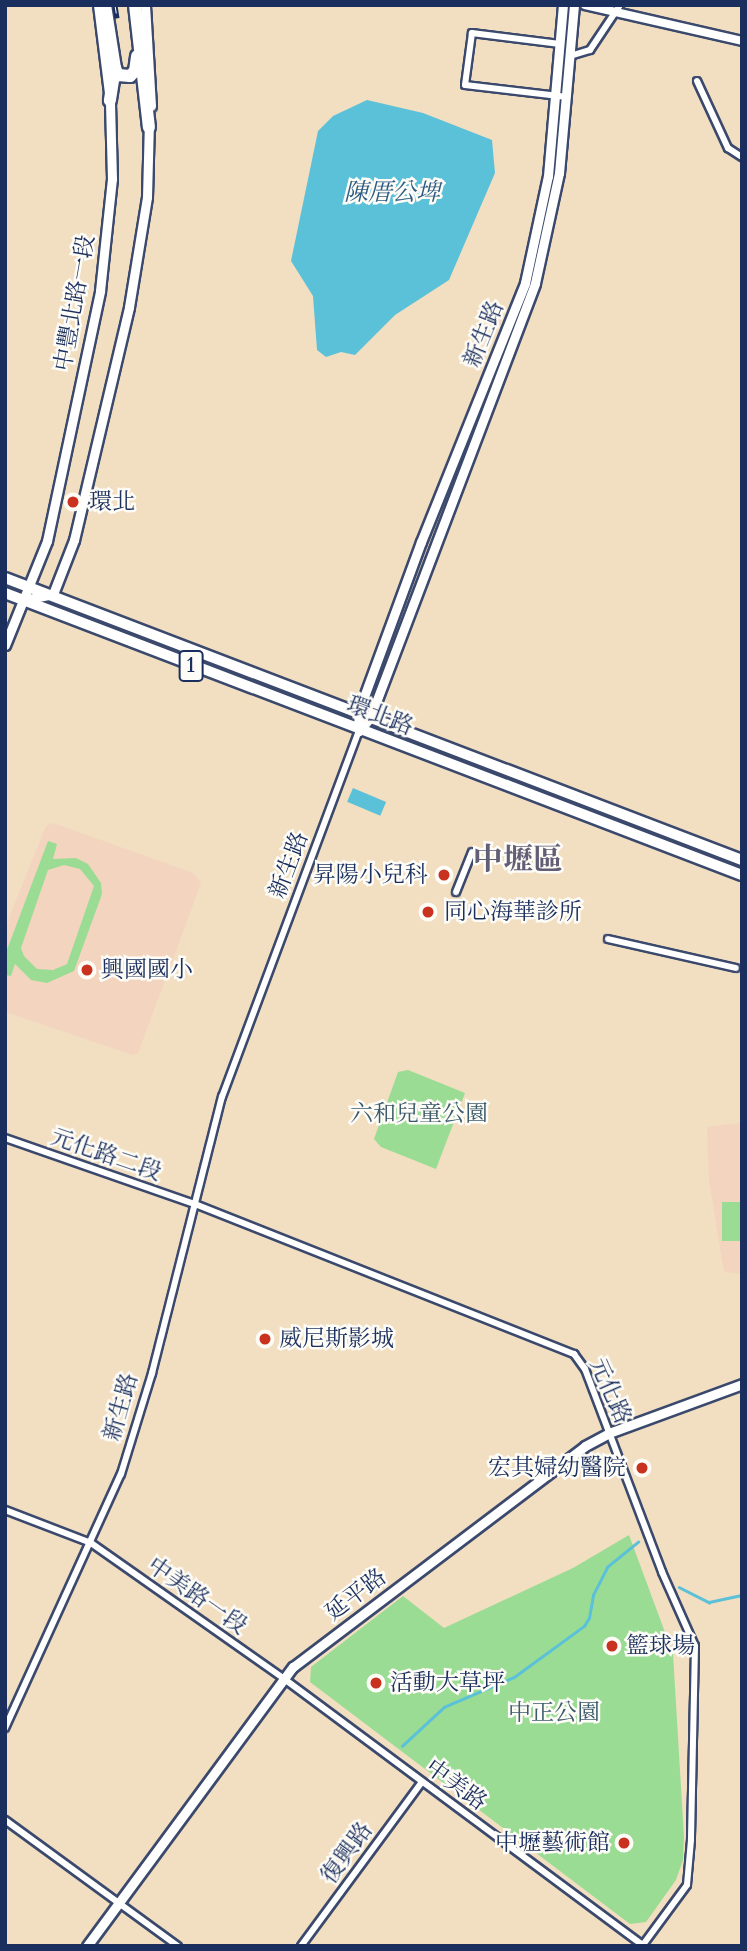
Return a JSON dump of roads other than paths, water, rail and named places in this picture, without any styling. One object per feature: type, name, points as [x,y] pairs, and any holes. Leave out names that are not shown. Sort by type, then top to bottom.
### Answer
[{"type":"highway","points":[[105,5],[115,68],[118,75],[123,76],[135,71],[138,6]]},
{"type":"highway","points":[[138,6],[149,127]]},
{"type":"highway","points":[[110,101],[115,68]]},
{"type":"main road","name":"中豐北路一段","points":[[5,645],[47,541],[100,291],[112,179],[110,101],[98,5]]},
{"type":"main road","name":"新生路","points":[[359,731],[358,713],[421,542],[525,283],[548,176],[563,5]]},
{"type":"main road","points":[[359,731],[370,718],[536,283],[559,173],[575,5]]},
{"type":"main road","points":[[23,600],[53,594],[74,540],[129,307],[147,197],[149,127]]},
{"type":"main road","name":"環北路","points":[[5,578],[53,594],[742,860]]},
{"type":"main road","name":"環北路","points":[[5,593],[359,731],[742,875]]},
{"type":"main road","name":"延平路","points":[[87,1946],[293,1667],[586,1446],[609,1433],[742,1384]]},
{"type":"street","points":[[585,5],[618,9],[742,41]]},
{"type":"street","points":[[570,56],[590,50],[618,9]]},
{"type":"street","points":[[560,44],[472,33],[465,85],[567,97]]},
{"type":"street","points":[[697,81],[728,148],[742,157]]},
{"type":"street","name":"新生路","points":[[5,1728],[132,1444],[222,1097],[359,731]]},
{"type":"street","points":[[497,783],[502,769]]},
{"type":"street","points":[[641,837],[646,824]]},
{"type":"street","points":[[456,892],[472,852]]},
{"type":"street","points":[[608,939],[736,968]]},
{"type":"street","name":"元化路二段","points":[[5,1138],[195,1204]]},
{"type":"street","name":"元化路","points":[[195,1204],[574,1354],[585,1370],[662,1572],[695,1646],[691,1840],[687,1885],[642,1945]]},
{"type":"street","name":"中美路一段","points":[[5,1510],[90,1543],[283,1678]]},
{"type":"street","name":"中美路","points":[[283,1678],[642,1945]]},
{"type":"street","name":"復興路","points":[[301,1946],[422,1782]]},
{"type":"street","points":[[5,1820],[178,1946]]},
{"type":"water","name":"陳厝公埤","points":[[367,100],[423,113],[492,140],[495,173],[449,280],[395,315],[355,355],[341,352],[326,357],[317,350],[313,296],[291,261],[318,131],[333,116]]},
{"type":"water","points":[[353,788],[386,802],[380,816],[347,802]]},
{"type":"waterway","points":[[402,1746],[444,1707],[514,1677],[584,1626],[589,1618],[593,1595],[607,1567],[638,1542]]},
{"type":"waterway","points":[[679,1587],[709,1602],[742,1595]]},
{"type":"railway","points":[[115,5],[117,18]]},
{"type":"place","name":"環北","points":[[73,502]]},
{"type":"place","name":"昇陽小兒科","points":[[444,875]]},
{"type":"place","name":"同心海華診所","points":[[428,912]]},
{"type":"place","name":"興國國小","points":[[87,970]]},
{"type":"place","name":"威尼斯影城","points":[[265,1339]]},
{"type":"place","name":"宏其婦幼醫院","points":[[642,1468]]},
{"type":"place","name":"籃球場","points":[[612,1646]]},
{"type":"place","name":"活動大草坪","points":[[376,1683]]},
{"type":"place","name":"中壢藝術館","points":[[624,1843]]},
{"type":"district","name":"中壢區","points":[[518,860]]},
{"type":"park label","name":"六和兒童公園","points":[[419,1114]]},
{"type":"park label","name":"中正公園","points":[[554,1713]]}]
